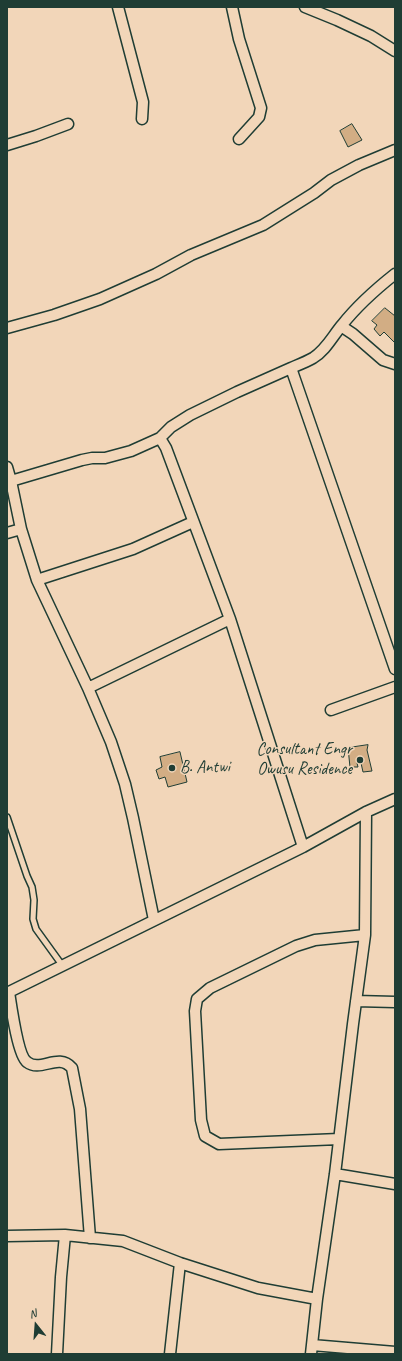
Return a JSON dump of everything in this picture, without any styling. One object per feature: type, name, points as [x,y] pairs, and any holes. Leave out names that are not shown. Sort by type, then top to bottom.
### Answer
[{"type":"street","points":[[118,7],[143,102],[142,119]]},
{"type":"street","points":[[232,7],[239,39],[261,108],[259,117],[239,139]]},
{"type":"street","points":[[305,7],[371,36],[395,51]]},
{"type":"street","points":[[7,145],[68,124]]},
{"type":"street","points":[[7,328],[54,315],[100,299],[156,274],[191,255],[242,233],[263,226],[314,193],[331,180],[359,165],[394,153]]},
{"type":"street","points":[[12,481],[82,460],[105,458],[131,451],[160,438],[171,427],[190,415],[314,357],[329,344],[341,326],[361,304],[395,274]]},
{"type":"street","points":[[341,326],[353,334],[383,360],[395,364]]},
{"type":"street","points":[[291,368],[395,669]]},
{"type":"street","points":[[160,438],[166,448],[230,619],[303,847]]},
{"type":"street","points":[[7,467],[12,481],[21,529],[37,580],[88,688],[111,742],[125,784],[154,920]]},
{"type":"street","points":[[37,580],[133,549],[193,522]]},
{"type":"street","points":[[7,533],[21,529]]},
{"type":"street","points":[[88,688],[230,619]]},
{"type":"street","points":[[331,710],[395,687]]},
{"type":"street","points":[[90,1238],[80,1109],[72,1068],[68,1063],[60,1061],[33,1066],[26,1062],[19,1044],[8,992],[303,847],[366,812],[395,799]]},
{"type":"street","points":[[366,812],[365,935],[335,1174],[317,1299],[312,1350],[395,1352]]},
{"type":"street","points":[[339,1139],[219,1144],[205,1136],[201,1120],[195,1011],[197,999],[210,988],[296,946],[315,940],[365,935]]},
{"type":"street","points":[[356,1001],[395,1002]]},
{"type":"street","points":[[335,1174],[395,1184]]},
{"type":"street","points":[[57,1354],[65,1235]]},
{"type":"street","points":[[7,1236],[65,1235],[122,1241],[180,1263],[258,1288],[317,1299]]},
{"type":"street","points":[[170,1354],[180,1263]]},
{"type":"lane","points":[[7,817],[32,887],[34,900],[33,919],[36,929],[62,965]]},
{"type":"building","points":[[352,124],[362,140],[348,147],[340,131]]},
{"type":"building","points":[[385,308],[395,316],[394,342],[384,332],[380,336],[374,329],[377,325],[372,321]]},
{"type":"building","name":"Consultant Engr Owusu Residence","points":[[368,745],[367,750],[372,771],[363,772],[361,763],[357,763],[358,767],[350,767],[348,748]]},
{"type":"building","points":[[180,752],[187,782],[168,787],[165,777],[159,779],[156,770],[162,767],[160,757]]},
{"type":"place","name":"Consultant Engr Owusu Residence","points":[[360,760]]},
{"type":"place","name":"B. Antwi","points":[[172,768]]}]
